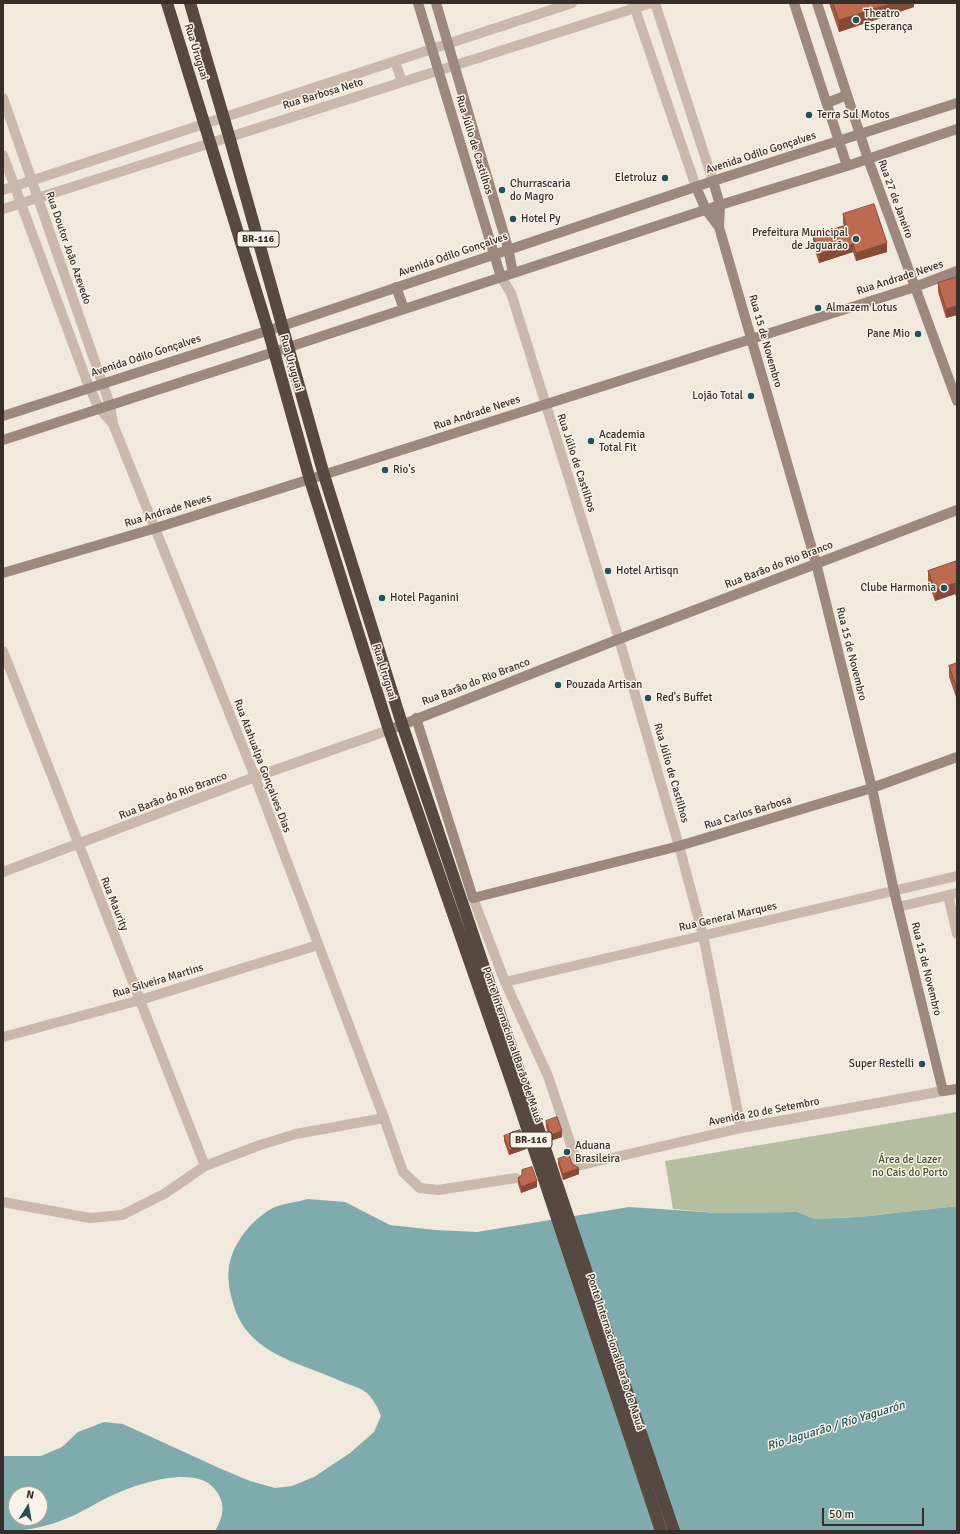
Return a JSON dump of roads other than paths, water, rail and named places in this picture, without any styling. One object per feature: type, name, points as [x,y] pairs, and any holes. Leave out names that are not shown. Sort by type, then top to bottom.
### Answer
[{"type":"highway","name":"Rua Uruguai","points":[[167,3],[268,330],[310,480],[389,730]]},
{"type":"highway","name":"Rua Uruguai","points":[[190,3],[224,117],[324,475],[402,724]]},
{"type":"highway","name":"Ponte Internacional Barão de Mauá","points":[[402,724],[674,1531]]},
{"type":"highway","name":"Ponte Internacional Barão de Mauá","points":[[389,730],[513,1086],[659,1526]]},
{"type":"street","name":"Rua Júlio de Castilhos","points":[[418,3],[495,253],[501,277],[510,293],[619,639],[679,846],[703,935],[741,1128]]},
{"type":"street","name":"Rua Júlio de Castilhos","points":[[436,3],[508,248],[513,273],[510,293]]},
{"type":"street","name":"Rua Barbosa Neto","points":[[3,190],[572,3]]},
{"type":"street","name":"Rua Barbosa Neto","points":[[3,209],[229,136],[454,66],[634,6],[651,3]]},
{"type":"street","name":"Rua 15 de Novembro","points":[[655,3],[714,181],[720,205],[719,227],[816,563],[872,788],[894,890],[943,1091]]},
{"type":"street","points":[[794,3],[847,166]]},
{"type":"street","name":"Rua 27 de Janeiro","points":[[817,3],[868,159],[957,401]]},
{"type":"street","name":"Rua 15 de Novembro","points":[[634,6],[696,187],[706,210],[719,227]]},
{"type":"street","points":[[394,61],[402,82]]},
{"type":"street","points":[[827,103],[847,95]]},
{"type":"street","name":"Rua Doutor João Azevedo","points":[[3,98],[33,180],[101,383],[110,405]]},
{"type":"street","name":"Avenida Odilo Gonçalves","points":[[3,416],[101,383],[282,326],[508,248],[957,103]]},
{"type":"street","points":[[3,440],[957,129]]},
{"type":"street","points":[[3,155],[89,387],[99,408]]},
{"type":"street","name":"Rua Andrade Neves","points":[[3,573],[156,528],[310,480],[957,272]]},
{"type":"street","points":[[396,286],[404,309]]},
{"type":"street","points":[[947,372],[957,369]]},
{"type":"street","name":"Rua Atahualpa Gonçalves Dias","points":[[110,405],[113,424],[255,777],[403,1172],[420,1188],[438,1190],[516,1178]]},
{"type":"street","name":"Rua Atahualpa Gonçalves Dias","points":[[99,408],[113,424]]},
{"type":"street","name":"Rua Barão do Rio Branco","points":[[3,872],[255,777],[389,730],[416,718],[619,639],[957,510]]},
{"type":"street","name":"Rua Maurity","points":[[3,651],[77,845],[205,1166]]},
{"type":"street","points":[[416,718],[473,898],[505,982]]},
{"type":"street","name":"Rua Carlos Barbosa","points":[[473,898],[679,846],[872,788],[957,757]]},
{"type":"street","name":"Rua General Marques","points":[[505,982],[957,876]]},
{"type":"street","points":[[898,906],[953,894],[957,934]]},
{"type":"street","name":"Rua Silveira Martins","points":[[3,1037],[140,1000],[318,944]]},
{"type":"street","name":"Avenida 20 de Setembro","points":[[505,982],[548,1076],[578,1166],[741,1128],[957,1089]]},
{"type":"street","points":[[3,1202],[90,1218],[122,1215],[164,1194],[205,1166],[260,1145],[296,1134],[384,1118]]},
{"type":"water","name":"Rio Jaguarão / Río Yaguarón","points":[[308,1199],[345,1202],[390,1225],[435,1230],[477,1232],[629,1207],[719,1213],[797,1212],[815,1219],[859,1217],[957,1206],[957,1531],[215,1531],[222,1516],[222,1502],[220,1497],[209,1484],[198,1479],[185,1477],[156,1480],[130,1488],[112,1495],[75,1515],[48,1525],[48,1486],[8,1486],[8,1526],[46,1526],[32,1529],[3,1531],[3,1456],[41,1456],[62,1447],[78,1432],[104,1422],[123,1424],[219,1468],[250,1481],[275,1488],[292,1486],[314,1477],[350,1453],[374,1432],[381,1416],[376,1404],[367,1393],[277,1354],[263,1346],[250,1334],[240,1321],[233,1303],[229,1285],[228,1273],[232,1255],[239,1241],[249,1227],[268,1211],[279,1206]]},
{"type":"place","name":"Theatro Esperança","points":[[856,20]]},
{"type":"place","name":"Terra Sul Motos","points":[[809,115]]},
{"type":"place","name":"Eletroluz","points":[[665,178]]},
{"type":"place","name":"Churrascaria do Magro","points":[[502,190]]},
{"type":"place","name":"Hotel Py","points":[[513,219]]},
{"type":"place","name":"Prefeitura Municipal de Jaguarão","points":[[856,239]]},
{"type":"place","name":"Almazem Lotus","points":[[818,308]]},
{"type":"place","name":"Pane Mio","points":[[918,334]]},
{"type":"place","name":"Lojão Total","points":[[751,396]]},
{"type":"place","name":"Academia Total Fit","points":[[591,441]]},
{"type":"place","name":"Rio's","points":[[385,470]]},
{"type":"place","name":"Hotel Artisqn","points":[[608,571]]},
{"type":"place","name":"Clube Harmonia","points":[[944,588]]},
{"type":"place","name":"Hotel Paganini","points":[[382,598]]},
{"type":"place","name":"Pouzada Artisan","points":[[558,685]]},
{"type":"place","name":"Red's Buffet","points":[[648,698]]},
{"type":"place","name":"Super Restelli","points":[[922,1064]]},
{"type":"place","name":"Aduana Brasileira","points":[[567,1152]]},
{"type":"park label","name":"Área de Lazer no Cais do Porto","points":[[910,1166]]}]
